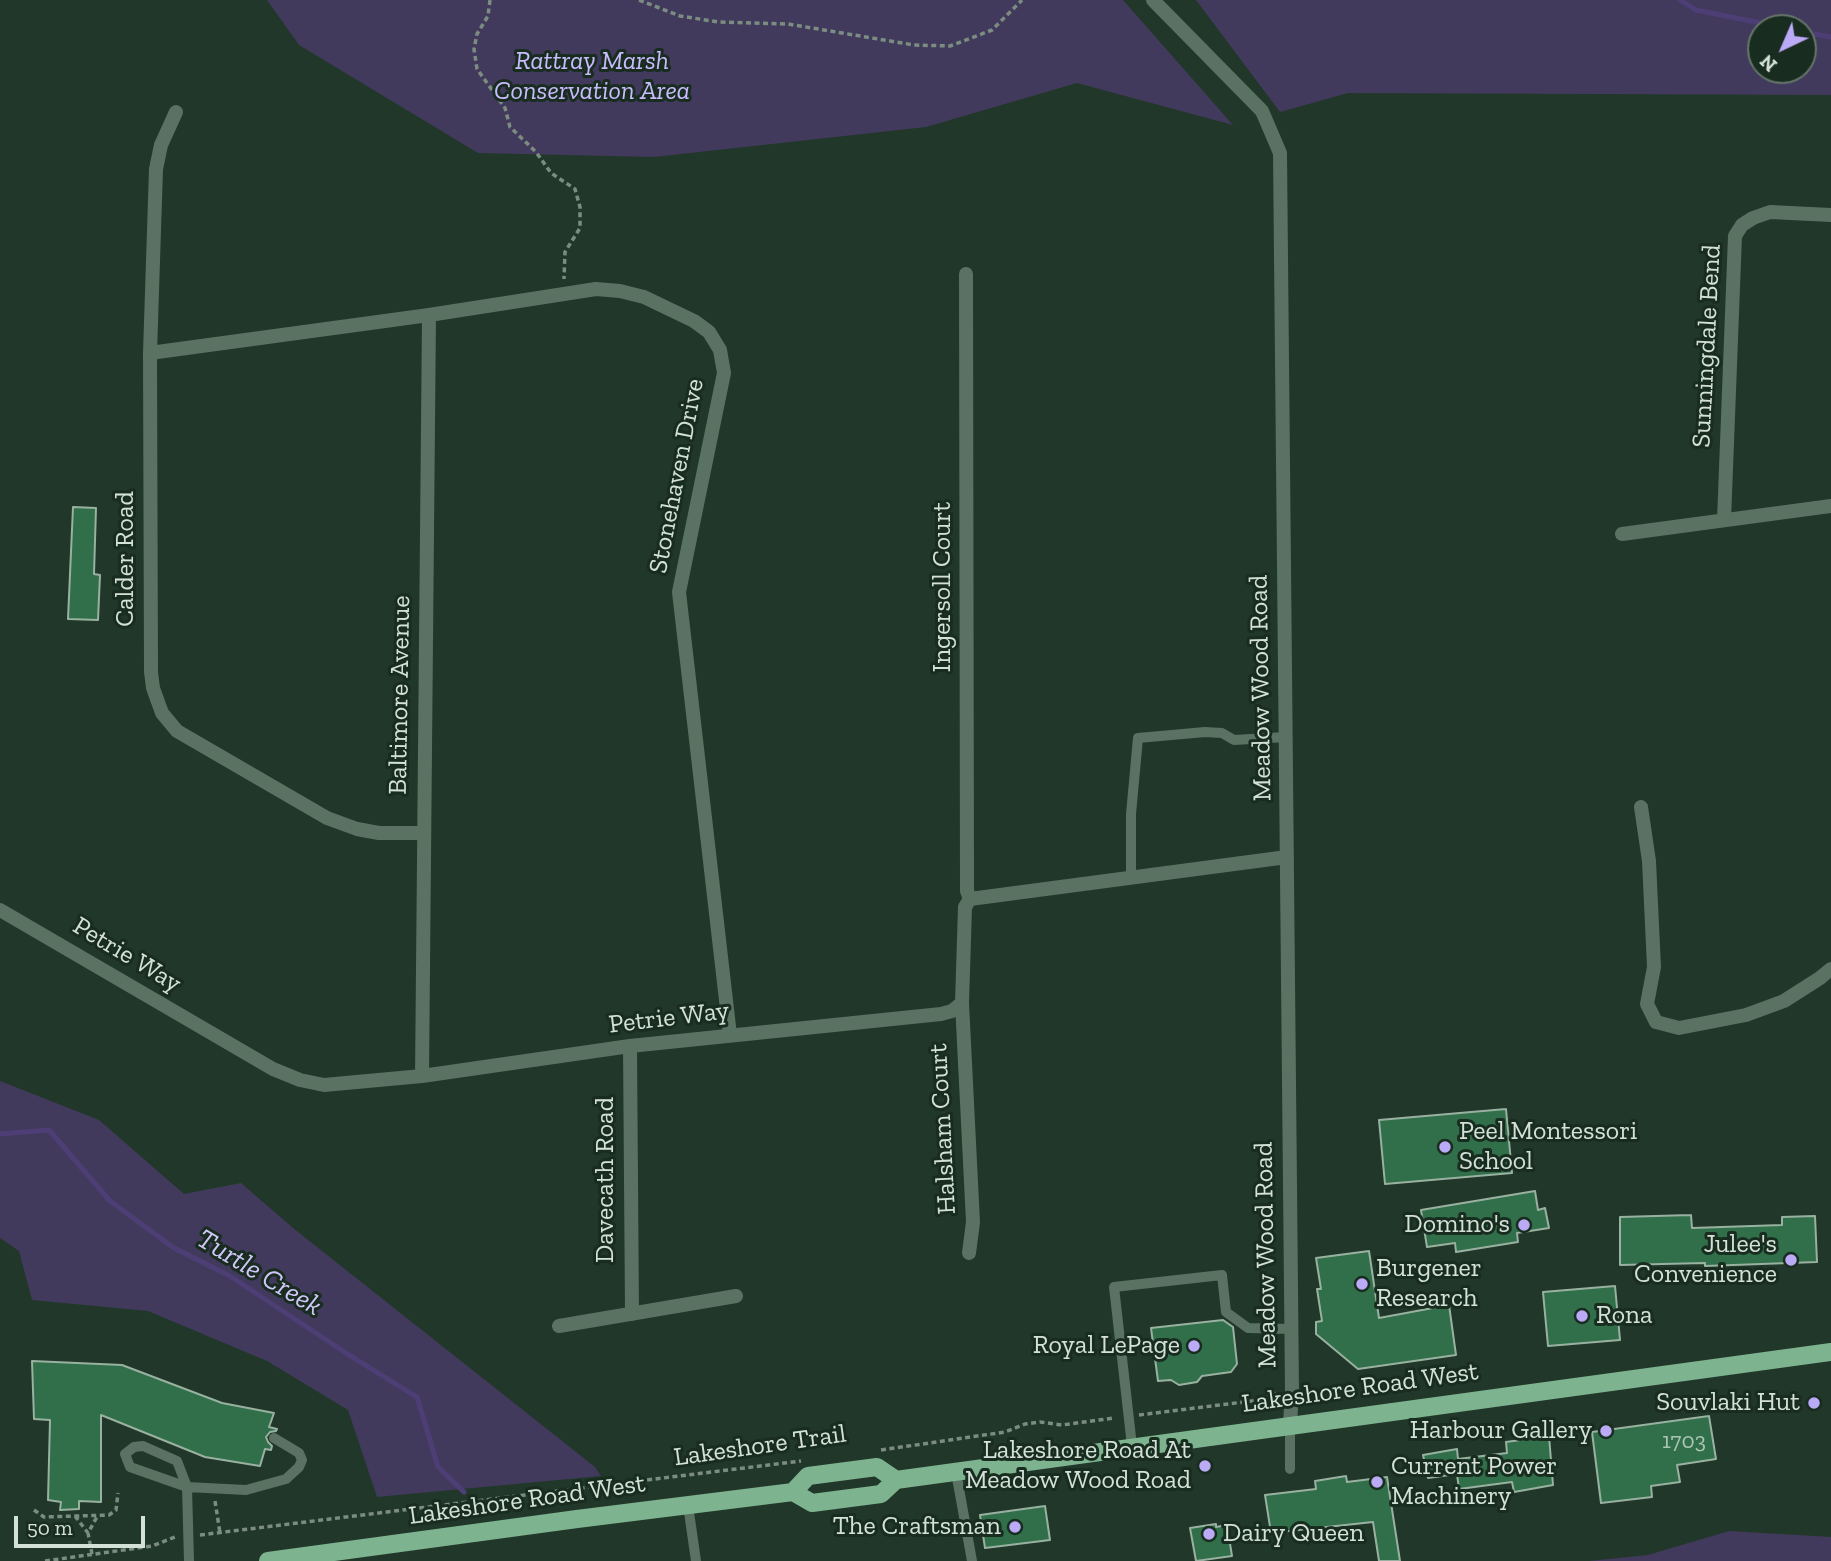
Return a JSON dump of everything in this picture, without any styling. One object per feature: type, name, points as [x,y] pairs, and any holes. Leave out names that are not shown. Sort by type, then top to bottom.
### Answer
[{"type":"main road","name":"Lakeshore Road West","points":[[268,1561],[793,1492],[811,1503],[881,1494],[896,1480],[1831,1352]]},
{"type":"main road","name":"Lakeshore Road West","points":[[793,1492],[808,1476],[877,1467],[896,1480]]},
{"type":"street","name":"Meadow Wood Road","points":[[1153,0],[1262,111],[1280,153],[1292,1329],[1290,1424]]},
{"type":"street","name":"Calder Road","points":[[176,112],[161,145],[156,169],[150,353],[153,688],[162,713],[177,731],[327,818],[357,829],[379,833],[424,833]]},
{"type":"street","name":"Sunningdale Bend","points":[[1724,520],[1734,236],[1742,225],[1770,212],[1831,215]]},
{"type":"street","name":"Ingersoll Court","points":[[966,274],[967,891],[970,899]]},
{"type":"street","name":"Stonehaven Drive","points":[[150,353],[564,296],[596,289],[644,297],[694,321],[709,332],[720,350],[724,373],[679,592],[730,1035]]},
{"type":"street","name":"Baltimore Avenue","points":[[422,1076],[429,315]]},
{"type":"street","points":[[1622,534],[1831,506]]},
{"type":"street","points":[[1641,807],[1649,861],[1654,967],[1647,1004],[1656,1022],[1679,1028],[1746,1015],[1783,1001],[1831,969]]},
{"type":"street","points":[[961,1003],[965,907],[970,899],[1287,857]]},
{"type":"street","name":"Petrie Way","points":[[0,910],[273,1069],[300,1080],[324,1085],[422,1076],[630,1046],[941,1014],[952,1011],[961,1003]]},
{"type":"street","name":"Halsham Court","points":[[961,1003],[973,1222],[969,1253]]},
{"type":"street","name":"Davecath Road","points":[[630,1046],[632,1314]]},
{"type":"street","points":[[559,1326],[736,1296]]},
{"type":"lane","points":[[1131,877],[1131,814],[1138,738],[1205,732],[1222,733],[1234,740],[1286,737]]},
{"type":"lane","points":[[1132,1446],[1114,1287],[1222,1275],[1226,1312],[1248,1328],[1292,1329]]},
{"type":"lane","points":[[1290,1424],[1290,1469]]},
{"type":"lane","points":[[189,1561],[187,1487],[177,1461],[143,1446],[134,1447],[125,1454],[130,1467],[187,1487],[246,1490],[286,1479],[299,1467],[302,1460],[299,1452],[274,1438]]},
{"type":"lane","points":[[956,1472],[971,1557],[961,1561]]},
{"type":"lane","points":[[688,1505],[696,1561]]},
{"type":"path","points":[[490,0],[488,16],[477,34],[474,49],[477,69],[505,108],[510,127],[536,152],[551,173],[575,189],[580,207],[580,228],[565,252],[564,296]]},
{"type":"path","points":[[639,0],[680,16],[719,22],[788,24],[890,42],[950,46],[992,30],[1021,0]]},
{"type":"path","name":"Lakeshore Trail","points":[[870,1451],[1005,1432],[1025,1424],[1040,1422],[1062,1425],[1260,1400],[1272,1394]]},
{"type":"path","name":"Lakeshore Trail","points":[[208,1534],[803,1460]]},
{"type":"path","points":[[213,1489],[220,1533]]},
{"type":"path","points":[[34,1510],[44,1517],[109,1515],[116,1510],[118,1493]]},
{"type":"path","points":[[88,1533],[98,1515]]},
{"type":"path","points":[[75,1516],[88,1533],[92,1555]]},
{"type":"path","points":[[45,1561],[152,1546],[173,1538]]},
{"type":"green space","name":"Rattray Marsh Conservation Area","points":[[267,0],[1123,0],[1233,125],[1077,83],[926,127],[654,157],[478,153],[299,45]]},
{"type":"green space","points":[[1196,0],[1831,0],[1831,95],[1348,93],[1280,112]]},
{"type":"green space","points":[[0,1081],[99,1120],[184,1194],[241,1183],[293,1228],[595,1467],[601,1476],[377,1497],[348,1410],[267,1361],[148,1311],[32,1300],[19,1251],[0,1238]]},
{"type":"green space","points":[[1729,1531],[1831,1537],[1831,1561],[1589,1561],[1648,1555]]},
{"type":"building","points":[[73,507],[96,508],[94,574],[100,575],[98,620],[68,619]]},
{"type":"building","name":"Peel Montessori School","points":[[1506,1109],[1512,1173],[1385,1184],[1379,1120]]},
{"type":"building","points":[[1535,1191],[1538,1210],[1545,1208],[1549,1228],[1517,1233],[1518,1242],[1456,1252],[1455,1243],[1427,1247],[1421,1210]]},
{"type":"building","points":[[1691,1215],[1692,1228],[1782,1225],[1782,1217],[1815,1216],[1817,1262],[1705,1266],[1705,1263],[1620,1265],[1620,1217]]},
{"type":"building","points":[[1369,1251],[1379,1318],[1449,1305],[1456,1355],[1358,1369],[1316,1334],[1316,1322],[1322,1321],[1316,1258]]},
{"type":"building","name":"Rona","points":[[1615,1286],[1620,1340],[1548,1346],[1543,1292]]},
{"type":"building","name":"Royal LePage","points":[[1223,1320],[1233,1327],[1237,1364],[1231,1372],[1202,1376],[1197,1382],[1179,1385],[1171,1380],[1158,1381],[1151,1328]]},
{"type":"building","points":[[32,1361],[122,1365],[222,1403],[274,1413],[269,1427],[277,1429],[266,1437],[272,1446],[271,1450],[265,1449],[260,1466],[205,1457],[101,1415],[101,1502],[79,1501],[79,1509],[60,1510],[61,1502],[48,1500],[50,1420],[34,1419]]},
{"type":"building","points":[[1709,1416],[1716,1459],[1677,1465],[1680,1482],[1651,1486],[1652,1497],[1601,1503],[1592,1432]]},
{"type":"building","points":[[1549,1436],[1553,1485],[1514,1492],[1512,1482],[1459,1489],[1457,1474],[1428,1478],[1423,1455],[1457,1449],[1458,1459],[1507,1453],[1506,1442]]},
{"type":"building","points":[[1346,1476],[1347,1482],[1387,1477],[1400,1561],[1379,1561],[1373,1522],[1271,1533],[1265,1495],[1316,1489],[1315,1481]]},
{"type":"building","name":"The Craftsman","points":[[1045,1506],[1050,1540],[985,1548],[980,1515]]},
{"type":"building","points":[[1216,1524],[1216,1527],[1227,1525],[1232,1556],[1196,1561],[1190,1528]]},
{"type":"waterway","points":[[1680,0],[1696,10],[1747,20]]},
{"type":"waterway","points":[[1817,34],[1831,37]]},
{"type":"waterway","name":"Turtle Creek","points":[[0,1134],[49,1130],[110,1201],[174,1248],[230,1276],[417,1397],[438,1467],[464,1492]]},
{"type":"place","name":"Peel Montessori School","points":[[1445,1147]]},
{"type":"place","name":"Domino's","points":[[1524,1225]]},
{"type":"place","name":"Julee's Convenience","points":[[1791,1260]]},
{"type":"place","name":"Burgener Research","points":[[1362,1284]]},
{"type":"place","name":"Rona","points":[[1582,1316]]},
{"type":"place","name":"Royal LePage","points":[[1194,1346]]},
{"type":"place","name":"Souvlaki Hut","points":[[1814,1403]]},
{"type":"place","name":"Harbour Gallery","points":[[1606,1431]]},
{"type":"place","name":"Lakeshore Road At Meadow Wood Road","points":[[1205,1466]]},
{"type":"place","name":"Current Power Machinery","points":[[1377,1482]]},
{"type":"place","name":"The Craftsman","points":[[1015,1527]]},
{"type":"place","name":"Dairy Queen","points":[[1209,1534]]}]
